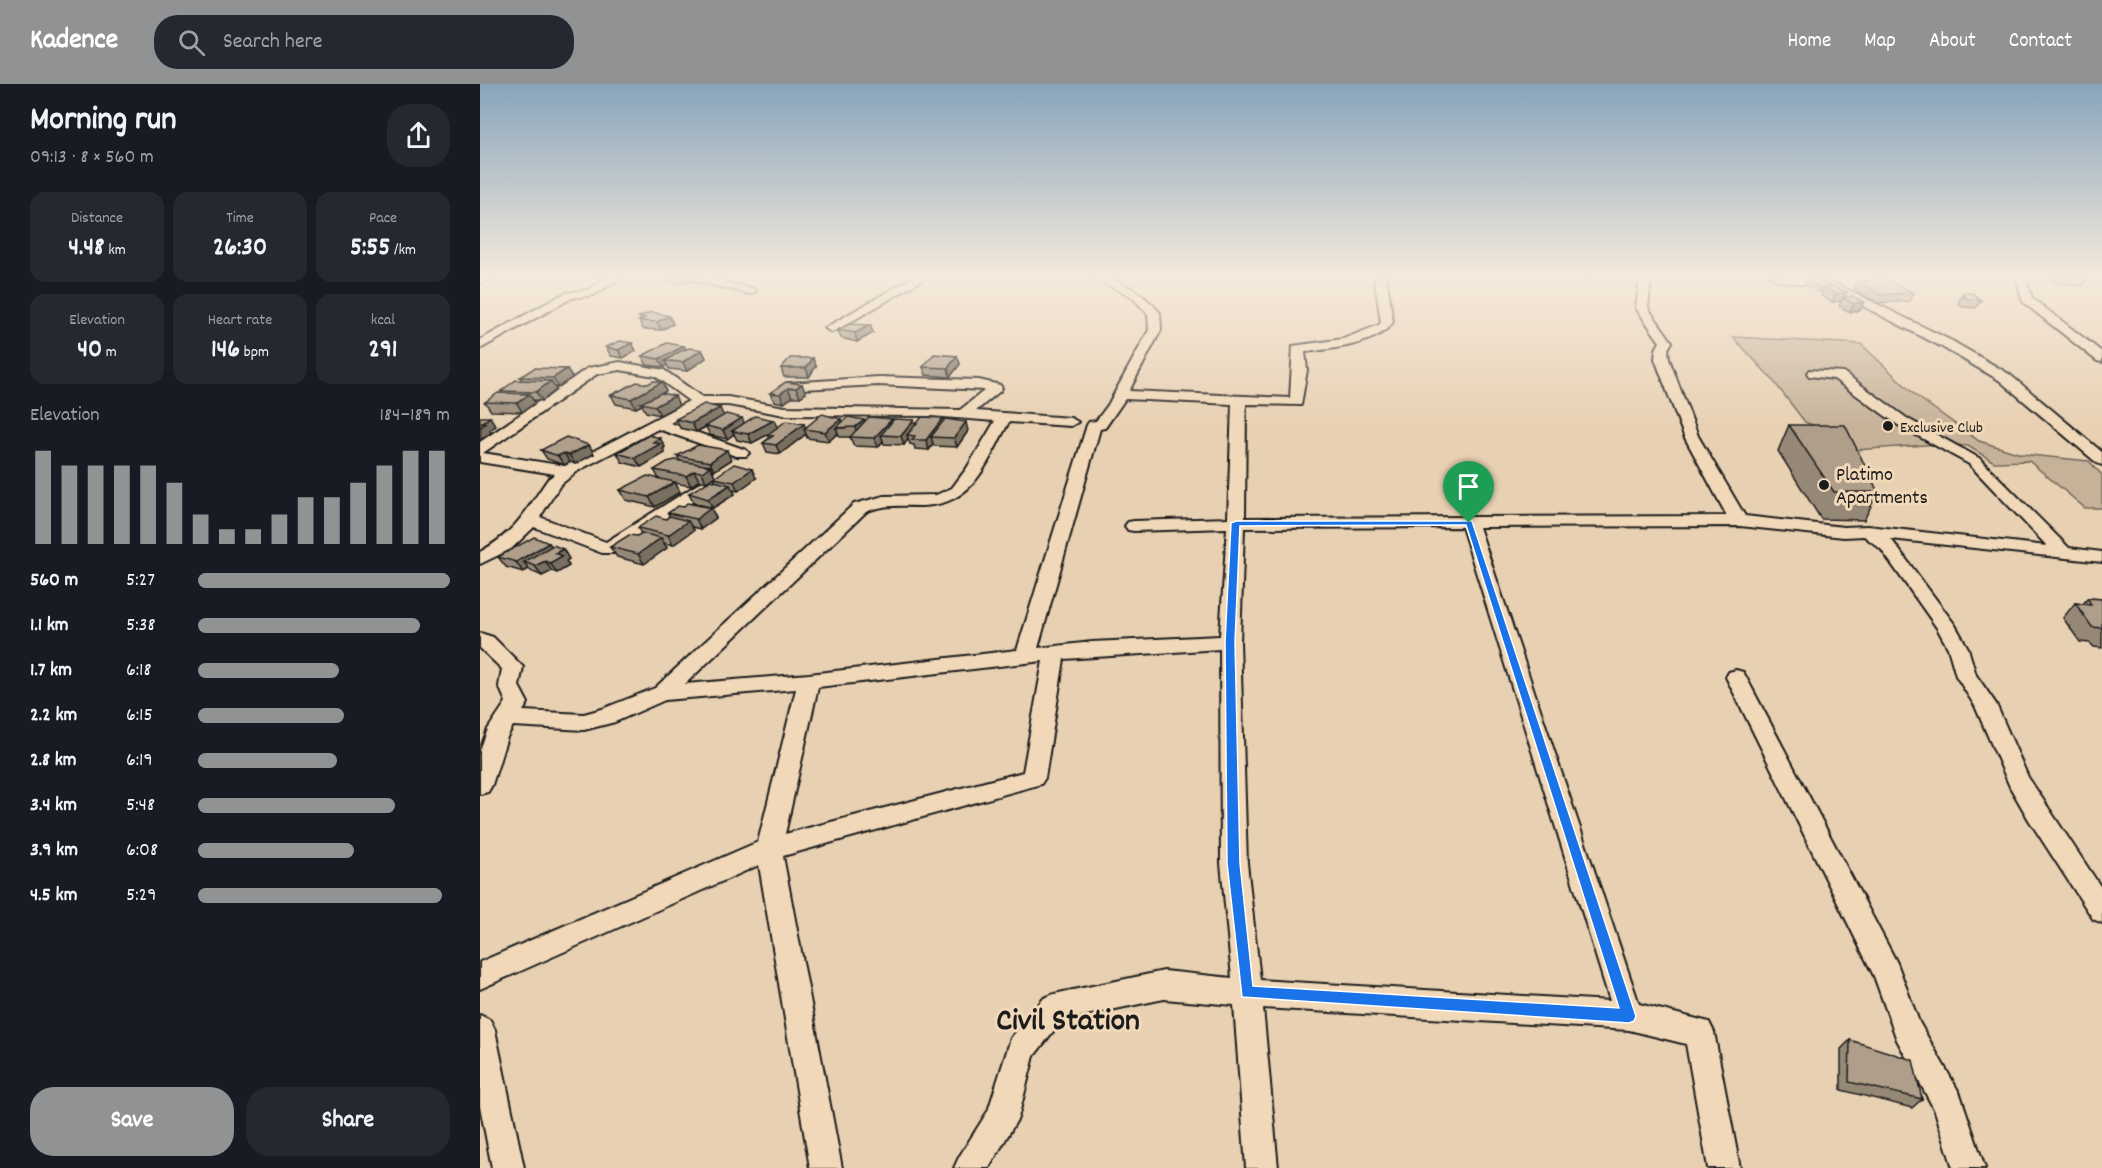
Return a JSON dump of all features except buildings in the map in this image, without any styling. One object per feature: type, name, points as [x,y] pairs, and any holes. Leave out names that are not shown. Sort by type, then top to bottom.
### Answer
[{"type":"street","points":[[480,345],[513,327]]},
{"type":"street","points":[[1025,657],[1094,425],[1100,424],[1115,406],[1155,327]]},
{"type":"street","points":[[1120,395],[1296,402],[1300,370],[1298,349],[1345,343],[1384,327]]},
{"type":"street","points":[[1655,327],[1666,342],[1662,349],[1662,359],[1691,436],[1712,470],[1731,511],[1740,521]]},
{"type":"street","points":[[1912,327],[2004,377],[2102,460]]},
{"type":"street","points":[[2061,327],[2102,358]]},
{"type":"street","points":[[480,449],[592,371],[620,366],[659,373],[699,401]]},
{"type":"street","points":[[1814,373],[1838,375],[1903,422],[1974,461],[2063,552]]},
{"type":"street","points":[[788,387],[878,381],[979,384],[995,388],[964,414]]},
{"type":"street","points":[[1239,400],[1230,642],[1234,863],[1262,1168]]},
{"type":"street","points":[[480,559],[505,545],[530,519],[554,482],[568,471],[699,401],[728,401],[811,413],[882,411],[1071,422]]},
{"type":"street","points":[[662,693],[860,508],[868,503],[884,500],[940,499],[959,490],[1005,417]]},
{"type":"street","points":[[657,424],[741,453]]},
{"type":"street","points":[[480,457],[568,471]]},
{"type":"street","points":[[530,519],[608,549],[725,474]]},
{"type":"street","points":[[1134,526],[1236,523],[1740,521],[1844,532],[1868,531],[2102,557]]},
{"type":"street","points":[[1469,523],[1629,1016]]},
{"type":"street","points":[[1868,531],[1887,545],[1945,625],[1958,648],[1966,676],[1985,704],[2018,780],[2037,813],[2102,911]]},
{"type":"street","points":[[480,640],[486,642],[513,667],[509,686],[517,703],[496,735],[480,784]]},
{"type":"street","points":[[507,718],[584,722],[607,716],[662,693],[809,681],[1092,649],[1230,642]]},
{"type":"street","points":[[480,976],[770,849],[1033,778],[1055,653]]},
{"type":"street","points":[[1736,677],[1887,972],[1907,1030],[1949,1105],[1969,1168]]},
{"type":"street","points":[[809,681],[770,849],[826,1168]]},
{"type":"street","points":[[970,1168],[1002,1119],[1021,1048],[1054,1008],[1164,985],[1246,993],[1629,1016],[1699,1032],[1724,1168]]},
{"type":"street","points":[[480,1030],[508,1168]]},
{"type":"shaded area","name":"Exclusive Club","points":[[1733,337],[1861,344],[1915,395],[1979,441],[2021,454],[2089,461],[2102,475],[2102,508],[2085,508],[2029,461],[1994,462],[1968,446],[1940,444],[1855,450],[1837,434],[1805,422],[1771,378]]},
{"type":"place","name":"Exclusive Club","points":[[1888,426]]},
{"type":"place","name":"Platimo Apartments","points":[[1824,485]]},
{"type":"district","name":"Civil Station","points":[[1068,1018]]},
{"type":"route","points":[[1236,523],[1469,523],[1629,1016],[1246,993],[1234,863],[1230,642],[1236,523]]}]
